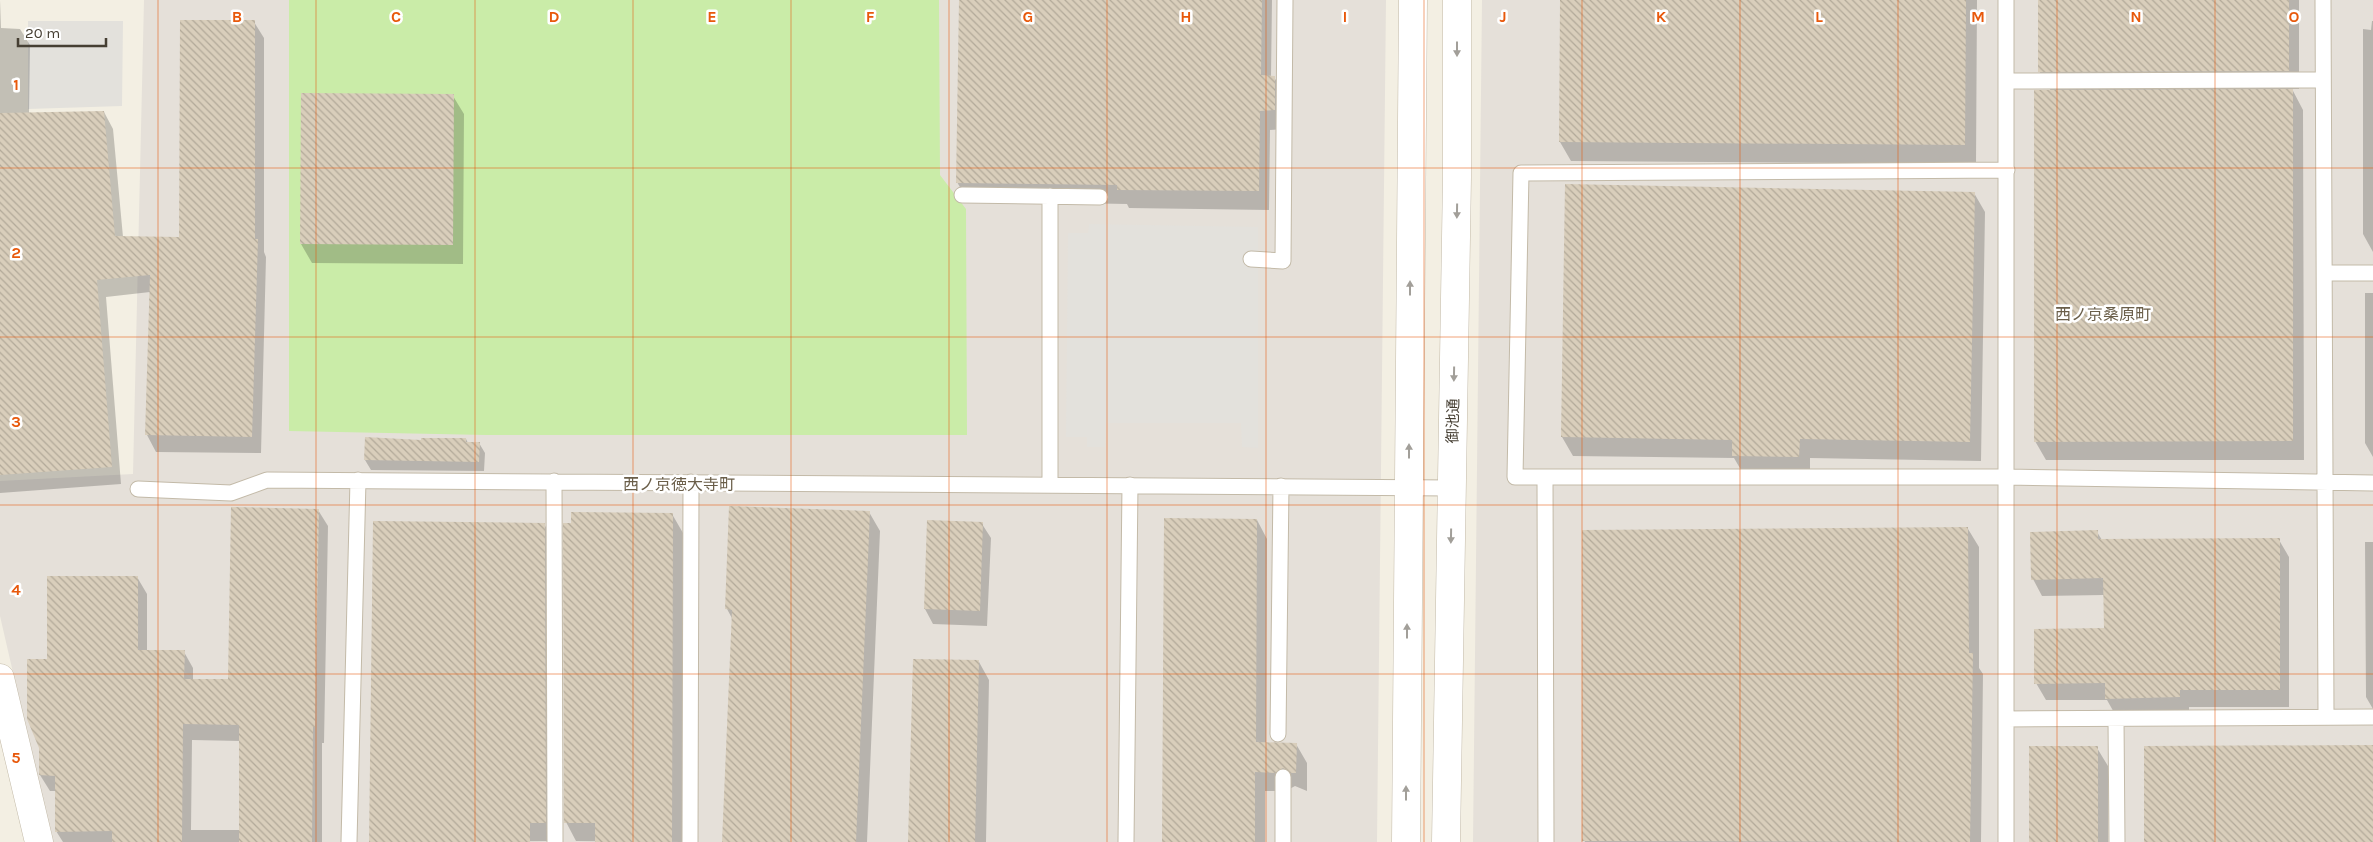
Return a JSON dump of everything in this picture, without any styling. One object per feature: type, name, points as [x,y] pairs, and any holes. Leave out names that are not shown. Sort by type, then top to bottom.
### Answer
[{"type":"street","points":[[1406,842],[1413,0]]},
{"type":"street","name":"御池通","points":[[1446,842],[1457,177],[1457,0]]},
{"type":"street","points":[[0,678],[39,842]]},
{"type":"lane","points":[[1251,259],[1283,261],[1285,0]]},
{"type":"lane","points":[[2006,0],[2006,842]]},
{"type":"lane","points":[[2323,0],[2326,717]]},
{"type":"lane","points":[[2006,81],[2323,80]]},
{"type":"lane","points":[[2007,170],[1521,173],[1515,477],[2007,477],[2373,483]]},
{"type":"lane","points":[[962,195],[1100,197]]},
{"type":"lane","points":[[1050,196],[1050,485]]},
{"type":"lane","points":[[2325,273],[2373,273]]},
{"type":"lane","points":[[1545,478],[1546,842]]},
{"type":"lane","points":[[138,489],[231,493],[267,480],[1452,488]]},
{"type":"lane","points":[[349,842],[358,480]]},
{"type":"lane","points":[[554,482],[555,842]]},
{"type":"lane","points":[[690,842],[691,482]]},
{"type":"lane","points":[[1126,842],[1130,485]]},
{"type":"lane","points":[[1278,734],[1281,486]]},
{"type":"lane","points":[[2006,719],[2373,717]]},
{"type":"lane","points":[[2116,719],[2117,842]]},
{"type":"lane","points":[[1283,777],[1283,842]]},
{"type":"shaded area","points":[[144,0],[1386,0],[1377,842],[52,842],[0,616],[0,481],[133,474]]},
{"type":"shaded area","points":[[1482,0],[2373,0],[2373,842],[1473,842]]},
{"type":"shaded area","points":[[28,21],[123,21],[122,106],[28,109]]},
{"type":"shaded area","points":[[1089,224],[1258,227],[1258,448],[1242,447],[1241,423],[1106,423],[1105,447],[1087,447],[1087,437],[1066,437],[1068,233],[1088,233]]},
{"type":"green space","points":[[289,0],[939,0],[940,175],[966,209],[967,435],[486,435],[289,431]]},
{"type":"building","points":[[959,0],[1262,0],[1261,75],[1275,76],[1275,110],[1260,111],[1259,191],[1117,190],[1117,185],[956,183]]},
{"type":"building","points":[[1560,0],[1966,0],[1965,145],[1559,142]]},
{"type":"building","points":[[2038,0],[2289,0],[2289,71],[2038,72]]},
{"type":"building","points":[[180,20],[255,20],[255,239],[258,239],[252,437],[145,435],[150,275],[97,280],[112,467],[0,475],[0,113],[104,111],[115,236],[179,237]]},
{"type":"building","points":[[2293,89],[2293,441],[2034,442],[2034,90]]},
{"type":"building","points":[[301,93],[454,94],[453,245],[300,244]]},
{"type":"building","points":[[1565,184],[1975,192],[1970,442],[1800,439],[1799,457],[1732,456],[1732,440],[1561,437]]},
{"type":"building","points":[[365,437],[421,440],[421,438],[466,438],[466,442],[480,442],[479,462],[364,460]]},
{"type":"building","points":[[729,506],[870,511],[856,842],[722,842],[732,610],[725,609]]},
{"type":"building","points":[[231,507],[319,509],[312,842],[239,842],[239,725],[183,724],[182,842],[112,842],[112,831],[55,832],[55,776],[39,775],[39,748],[27,719],[27,659],[47,659],[47,576],[138,576],[138,650],[185,650],[184,679],[228,679]]},
{"type":"building","points":[[571,512],[673,513],[672,842],[595,842],[595,823],[564,823],[563,523],[571,523]]},
{"type":"building","points":[[1164,518],[1257,519],[1256,742],[1297,743],[1296,773],[1291,773],[1283,768],[1275,773],[1255,772],[1255,842],[1162,842]]},
{"type":"building","points":[[927,520],[983,522],[980,611],[924,609]]},
{"type":"building","points":[[373,521],[545,523],[546,823],[530,823],[530,842],[369,842]]},
{"type":"building","points":[[1968,527],[1969,653],[1973,653],[1970,842],[1582,841],[1582,530]]},
{"type":"building","points":[[2098,530],[2098,539],[2280,538],[2280,690],[2180,690],[2180,697],[2105,699],[2105,683],[2034,684],[2034,629],[2104,628],[2103,578],[2031,580],[2030,532]]},
{"type":"building","points":[[913,659],[979,660],[975,842],[908,842]]},
{"type":"building","points":[[2373,745],[2373,842],[2144,842],[2144,746]]},
{"type":"building","points":[[2029,746],[2098,746],[2098,842],[2029,842]]},
{"type":"district","name":"西ノ京桑原町","points":[[2103,314]]},
{"type":"district","name":"西ノ京徳大寺町","points":[[679,484]]}]
